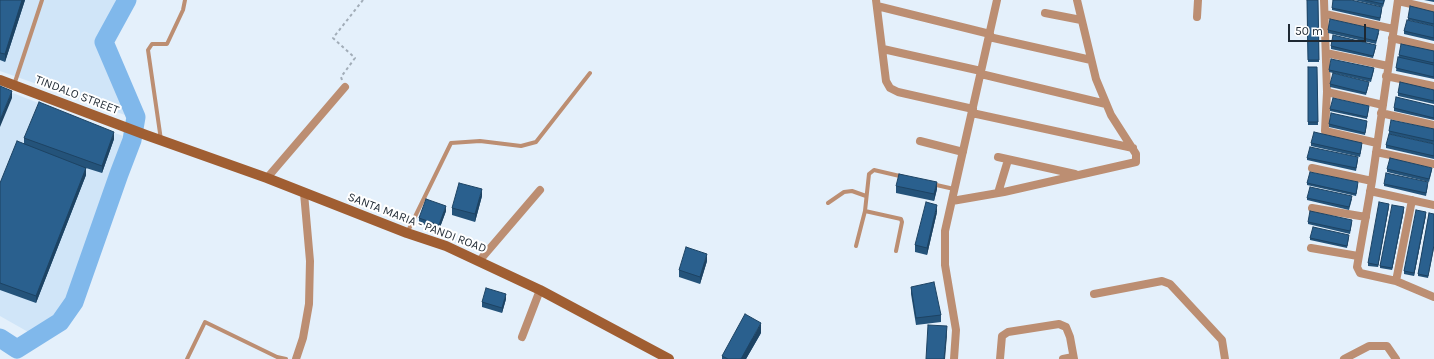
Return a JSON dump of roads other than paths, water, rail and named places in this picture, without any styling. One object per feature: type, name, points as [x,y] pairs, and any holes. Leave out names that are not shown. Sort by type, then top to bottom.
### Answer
[{"type":"main road","name":"TINDALO STREET","points":[[0,80],[146,135]]},
{"type":"main road","name":"SANTA MARIA - PANDI ROAD","points":[[146,135],[267,178],[480,260],[540,290],[665,358]]},
{"type":"street","points":[[954,359],[956,330],[945,265],[945,231],[997,0]]},
{"type":"street","points":[[952,201],[998,193],[1136,162],[1137,158],[1132,148],[1111,115],[1106,104],[1091,60],[1077,0]]},
{"type":"street","points":[[1197,17],[1198,0]]},
{"type":"street","points":[[1324,0],[1326,14],[1326,131],[1377,148],[1434,164]]},
{"type":"street","points":[[1434,9],[1398,1],[1372,181],[1357,267],[1360,273],[1396,281],[1434,295]]},
{"type":"street","points":[[1091,60],[989,35],[876,3],[886,81],[890,88],[898,92],[972,111],[1132,148]]},
{"type":"street","points":[[1045,13],[1081,20]]},
{"type":"street","points":[[1326,14],[1393,29]]},
{"type":"street","points":[[1392,38],[1434,48]]},
{"type":"street","points":[[882,49],[1106,104]]},
{"type":"street","points":[[1326,53],[1388,66]]},
{"type":"street","points":[[1386,76],[1434,86]]},
{"type":"street","points":[[267,178],[345,87]]},
{"type":"street","points":[[1327,92],[1434,125]]},
{"type":"street","points":[[920,142],[963,152]]},
{"type":"street","points":[[998,157],[1077,175]]},
{"type":"street","points":[[998,193],[1008,160]]},
{"type":"street","points":[[1312,168],[1372,181]]},
{"type":"street","points":[[480,260],[540,190]]},
{"type":"street","points":[[1370,191],[1434,205]]},
{"type":"street","points":[[296,359],[302,338],[308,304],[310,261],[304,193]]},
{"type":"street","points":[[1396,281],[1412,200]]},
{"type":"street","points":[[1312,208],[1366,217]]},
{"type":"street","points":[[1311,248],[1358,256]]},
{"type":"street","points":[[1094,294],[1162,281],[1170,284],[1222,340],[1225,359]]},
{"type":"street","points":[[522,337],[540,290]]},
{"type":"street","points":[[1000,359],[1002,336],[1008,332],[1058,324],[1066,327],[1070,336],[1073,358],[1063,359]]},
{"type":"street","points":[[1344,359],[1369,346],[1387,346],[1396,359]]},
{"type":"lane","points":[[14,85],[42,0]]},
{"type":"lane","points":[[161,141],[148,50],[152,44],[167,44],[183,10],[185,0]]},
{"type":"lane","points":[[407,233],[451,143],[480,141],[521,146],[536,142],[590,73]]},
{"type":"lane","points":[[856,246],[865,211],[870,171],[910,179]]},
{"type":"lane","points":[[925,182],[955,189]]},
{"type":"lane","points":[[828,203],[844,192],[852,192],[866,196]]},
{"type":"lane","points":[[865,211],[900,219],[902,222],[896,250]]},
{"type":"lane","points":[[187,359],[205,322],[277,357],[286,359]]},
{"type":"waterway","points":[[0,338],[17,349],[60,322],[74,302],[132,140],[136,117],[104,42],[127,0]]}]
